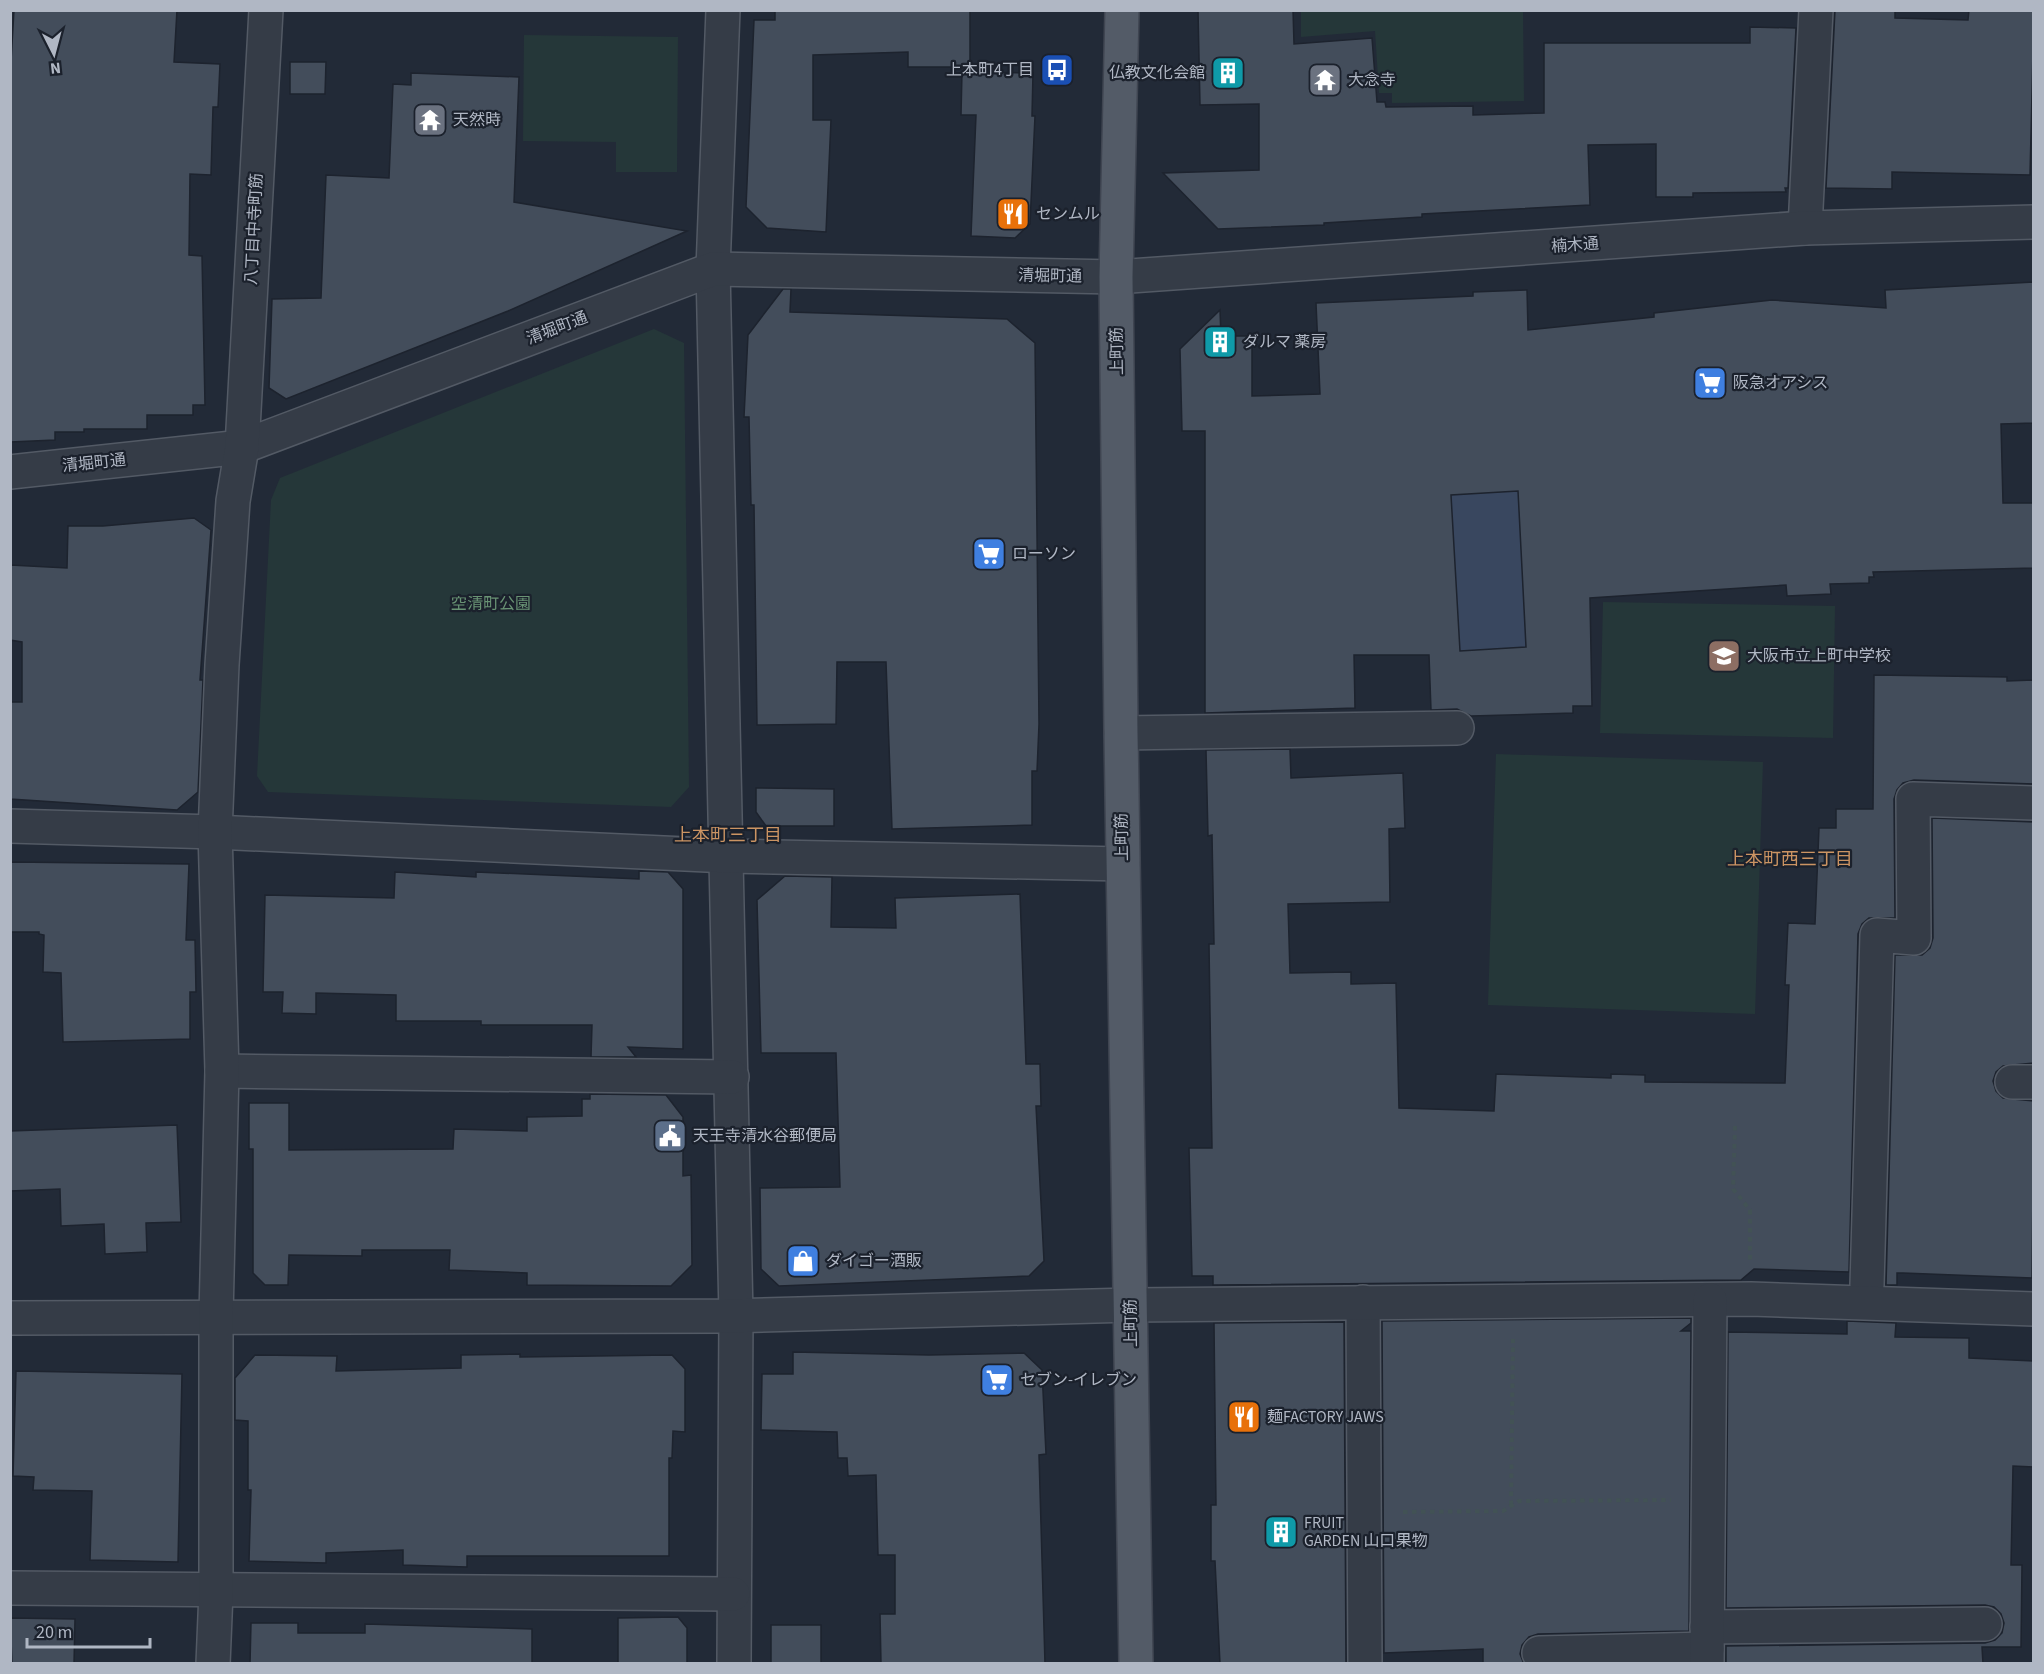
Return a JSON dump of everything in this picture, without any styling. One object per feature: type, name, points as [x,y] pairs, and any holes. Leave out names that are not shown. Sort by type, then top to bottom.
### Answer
[{"type":"main road","name":"上町筋","points":[[1122,10],[1116,278],[1120,733],[1136,1664]]},
{"type":"street","name":"八丁目中寺町筋","points":[[213,1664],[216,1592],[216,1316],[222,1071],[215,832],[222,664],[231,524],[242,447],[266,10]]},
{"type":"street","points":[[723,10],[713,269],[728,856],[736,1316],[734,1664]]},
{"type":"street","points":[[1804,228],[1816,10]]},
{"type":"street","name":"楠木通","points":[[1116,278],[1804,228],[2034,222]]},
{"type":"street","name":"清堀町通","points":[[10,472],[242,447],[713,269],[1116,278]]},
{"type":"street","points":[[1120,733],[1457,728]]},
{"type":"street","points":[[1867,1286],[1877,935],[1914,938],[1913,799],[2034,803]]},
{"type":"street","points":[[10,826],[215,832],[728,856],[1123,864]]},
{"type":"street","points":[[222,1071],[732,1077]]},
{"type":"street","points":[[10,1318],[736,1316],[1131,1305],[1751,1299],[2034,1309]]},
{"type":"street","points":[[1707,1646],[1710,1300]]},
{"type":"street","points":[[1363,1302],[1365,1664]]},
{"type":"street","points":[[10,1588],[216,1592],[734,1594]]},
{"type":"street","points":[[1539,1653],[1707,1646],[1984,1624]]},
{"type":"path","points":[[1735,1126],[1733,1189],[1750,1210],[1751,1299]]},
{"type":"path","points":[[1511,1506],[1514,1301]]},
{"type":"path","points":[[1364,1513],[1503,1511],[1519,1501],[1708,1500]]},
{"type":"green space","points":[[1301,11],[1523,11],[1524,101],[1392,103],[1392,93],[1379,93],[1375,31],[1301,37]]},
{"type":"green space","points":[[524,35],[678,37],[677,172],[616,172],[616,142],[523,141]]},
{"type":"green space","name":"空清町公園","points":[[654,329],[684,343],[689,787],[671,807],[268,792],[257,776],[271,500],[280,478]]},
{"type":"green space","points":[[1603,602],[1835,606],[1833,738],[1600,733]]},
{"type":"green space","points":[[1496,754],[1763,762],[1755,1014],[1488,1005]]},
{"type":"water","points":[[1518,491],[1526,647],[1459,651],[1451,495]]},
{"type":"building","points":[[14,10],[177,10],[174,62],[220,64],[218,107],[213,107],[211,175],[190,174],[189,255],[202,256],[205,405],[193,405],[193,415],[147,415],[147,429],[84,429],[84,432],[55,432],[55,440],[10,442],[10,78]]},
{"type":"building","points":[[775,10],[970,10],[970,67],[908,67],[908,52],[813,55],[813,120],[831,120],[826,232],[767,228],[746,207],[754,20],[775,20]]},
{"type":"building","points":[[1198,10],[1293,10],[1294,44],[1372,38],[1377,102],[1385,102],[1386,107],[1473,106],[1473,115],[1544,113],[1544,43],[1750,43],[1750,27],[1796,28],[1788,188],[1785,188],[1786,192],[1693,193],[1693,197],[1656,197],[1656,144],[1588,145],[1590,205],[1422,214],[1422,217],[1324,223],[1324,225],[1218,229],[1163,173],[1259,170],[1259,104],[1200,105]]},
{"type":"building","points":[[1835,10],[1895,10],[1895,18],[1968,20],[1969,10],[2034,10],[2030,175],[1892,172],[1892,189],[1826,188]]},
{"type":"building","points":[[290,62],[326,62],[325,94],[290,94]]},
{"type":"building","points":[[962,72],[1033,73],[1032,116],[1035,116],[1030,224],[1015,238],[971,236],[976,115],[961,115]]},
{"type":"building","points":[[411,73],[519,77],[514,202],[687,231],[508,311],[286,399],[269,388],[272,299],[321,298],[326,175],[389,178],[393,84],[411,85]]},
{"type":"building","points":[[2034,282],[2034,423],[2001,424],[2003,503],[2034,503],[2034,568],[1873,572],[1874,577],[1869,577],[1869,583],[1830,584],[1831,594],[1787,596],[1786,585],[1590,598],[1592,706],[1573,706],[1573,713],[1471,716],[1457,709],[1431,710],[1429,655],[1354,655],[1355,708],[1205,713],[1205,431],[1182,431],[1180,349],[1220,310],[1221,336],[1252,336],[1252,396],[1320,394],[1316,303],[1473,296],[1473,292],[1527,290],[1528,330],[1654,317],[1654,313],[1772,300],[1886,308],[1885,290]],"holes":[[[1518,491],[1526,647],[1460,651],[1451,495]]]},
{"type":"building","points":[[783,289],[791,289],[790,312],[1007,319],[1035,343],[1039,724],[1037,771],[1032,771],[1032,825],[892,829],[886,662],[837,662],[836,724],[757,725],[754,505],[751,505],[749,417],[744,417],[748,335]]},
{"type":"building","points":[[194,518],[211,530],[200,680],[203,680],[198,792],[177,810],[10,799],[10,702],[22,702],[22,642],[10,640],[10,565],[67,568],[68,526],[103,526]]},
{"type":"building","points":[[1874,675],[2007,677],[2007,681],[2034,680],[2034,784],[1914,780],[1903,783],[1897,790],[1894,799],[1895,918],[1869,918],[1862,924],[1858,934],[1849,1272],[1754,1269],[1741,1280],[1213,1285],[1213,1276],[1192,1276],[1189,1148],[1212,1148],[1209,944],[1214,944],[1212,835],[1208,836],[1206,750],[1290,749],[1291,778],[1403,773],[1405,828],[1389,829],[1390,902],[1288,904],[1290,973],[1351,972],[1351,984],[1396,983],[1399,1108],[1494,1111],[1496,1074],[1611,1078],[1611,1074],[1645,1075],[1645,1082],[1785,1083],[1789,985],[1785,985],[1788,923],[1815,924],[1819,828],[1836,828],[1836,809],[1873,809]]},
{"type":"building","points":[[756,788],[834,789],[834,826],[766,826],[756,812]]},
{"type":"building","points":[[1932,818],[2034,822],[2034,1063],[2003,1066],[1996,1072],[1993,1081],[1996,1091],[2003,1098],[2034,1101],[2032,1278],[1897,1273],[1897,1285],[1886,1285],[1895,955],[1922,955],[1930,948],[1933,938]]},
{"type":"building","points":[[10,862],[189,864],[186,940],[195,940],[196,992],[190,992],[190,1039],[63,1042],[61,973],[43,972],[44,935],[39,932],[10,932]]},
{"type":"building","points":[[639,871],[668,872],[683,889],[683,1049],[628,1047],[636,1057],[591,1057],[592,1025],[481,1025],[481,1021],[396,1021],[396,995],[316,993],[316,1014],[282,1013],[283,992],[263,992],[265,895],[394,898],[395,872],[476,877],[476,872],[639,879]]},
{"type":"building","points":[[785,876],[832,877],[831,927],[896,928],[895,898],[1020,894],[1026,1064],[1040,1064],[1041,1106],[1036,1106],[1044,1261],[1029,1276],[779,1286],[761,1269],[760,1188],[840,1187],[836,1053],[761,1053],[757,900]]},
{"type":"building","points":[[590,1094],[666,1095],[683,1117],[683,1176],[691,1175],[692,1265],[671,1286],[527,1285],[527,1273],[449,1270],[450,1250],[362,1250],[362,1256],[289,1255],[288,1285],[265,1285],[253,1273],[253,1149],[249,1149],[249,1103],[289,1103],[289,1150],[453,1149],[454,1129],[527,1131],[527,1117],[582,1116],[582,1099],[590,1099]]},
{"type":"building","points":[[177,1125],[181,1222],[146,1223],[147,1252],[105,1254],[104,1224],[61,1226],[60,1189],[10,1191],[10,1131]]},
{"type":"building","points":[[1691,1318],[1691,1323],[1681,1331],[1691,1331],[1689,1631],[1538,1634],[1529,1637],[1522,1645],[1520,1654],[1524,1664],[1483,1664],[1483,1649],[1384,1653],[1382,1321]]},
{"type":"building","points":[[1847,1321],[1896,1323],[1895,1337],[1969,1338],[1969,1358],[2034,1361],[2034,1467],[2013,1466],[2011,1565],[2022,1565],[2021,1647],[1982,1647],[1983,1664],[1726,1664],[1726,1646],[1985,1643],[1995,1640],[2002,1633],[2004,1623],[2001,1614],[1994,1607],[1985,1605],[1726,1608],[1728,1332],[1847,1334]]},
{"type":"building","points":[[1344,1322],[1346,1664],[1220,1664],[1215,1561],[1211,1561],[1211,1505],[1216,1505],[1214,1323]]},
{"type":"building","points":[[793,1352],[929,1355],[1024,1353],[1042,1370],[1046,1454],[1039,1455],[1045,1664],[881,1664],[880,1614],[895,1614],[895,1555],[878,1555],[876,1475],[848,1476],[847,1458],[838,1458],[837,1432],[761,1430],[762,1374],[793,1374]]},
{"type":"building","points":[[520,1354],[520,1357],[672,1355],[685,1369],[685,1432],[673,1431],[672,1458],[669,1458],[669,1556],[467,1556],[467,1567],[403,1565],[403,1550],[326,1553],[326,1563],[249,1561],[251,1490],[248,1490],[248,1421],[235,1420],[235,1378],[255,1355],[337,1356],[336,1371],[461,1368],[461,1355]]},
{"type":"building","points":[[16,1371],[182,1374],[178,1562],[90,1560],[92,1491],[33,1490],[34,1477],[13,1476]]},
{"type":"building","points":[[678,1617],[687,1628],[687,1664],[618,1664],[618,1618]]},
{"type":"building","points":[[10,1618],[75,1619],[74,1664],[12,1664]]},
{"type":"building","points":[[251,1623],[298,1623],[298,1633],[365,1633],[365,1624],[532,1629],[532,1664],[250,1664]]},
{"type":"building","points":[[771,1625],[821,1625],[821,1664],[771,1664]]},
{"type":"place","name":"上本町4丁目","points":[[1057,70]]},
{"type":"place","name":"仏教文化会館","points":[[1228,73]]},
{"type":"place","name":"大念寺","points":[[1325,80]]},
{"type":"place","name":"天然時","points":[[430,120]]},
{"type":"place","name":"センムル","points":[[1013,214]]},
{"type":"place","name":"ダルマ 薬房","points":[[1220,342]]},
{"type":"place","name":"阪急オアシス","points":[[1710,383]]},
{"type":"place","name":"ローソン","points":[[989,554]]},
{"type":"place","name":"大阪市立上町中学校","points":[[1724,656]]},
{"type":"place","name":"天王寺清水谷郵便局","points":[[670,1136]]},
{"type":"place","name":"ダイゴー酒販","points":[[803,1261]]},
{"type":"place","name":"セブン-イレブン","points":[[997,1380]]},
{"type":"place","name":"麺FACTORY JAWS","points":[[1244,1417]]},
{"type":"place","name":"FRUIT GARDEN 山口果物","points":[[1281,1532]]},
{"type":"district","name":"上本町三丁目","points":[[728,835]]},
{"type":"district","name":"上本町西三丁目","points":[[1790,859]]}]
